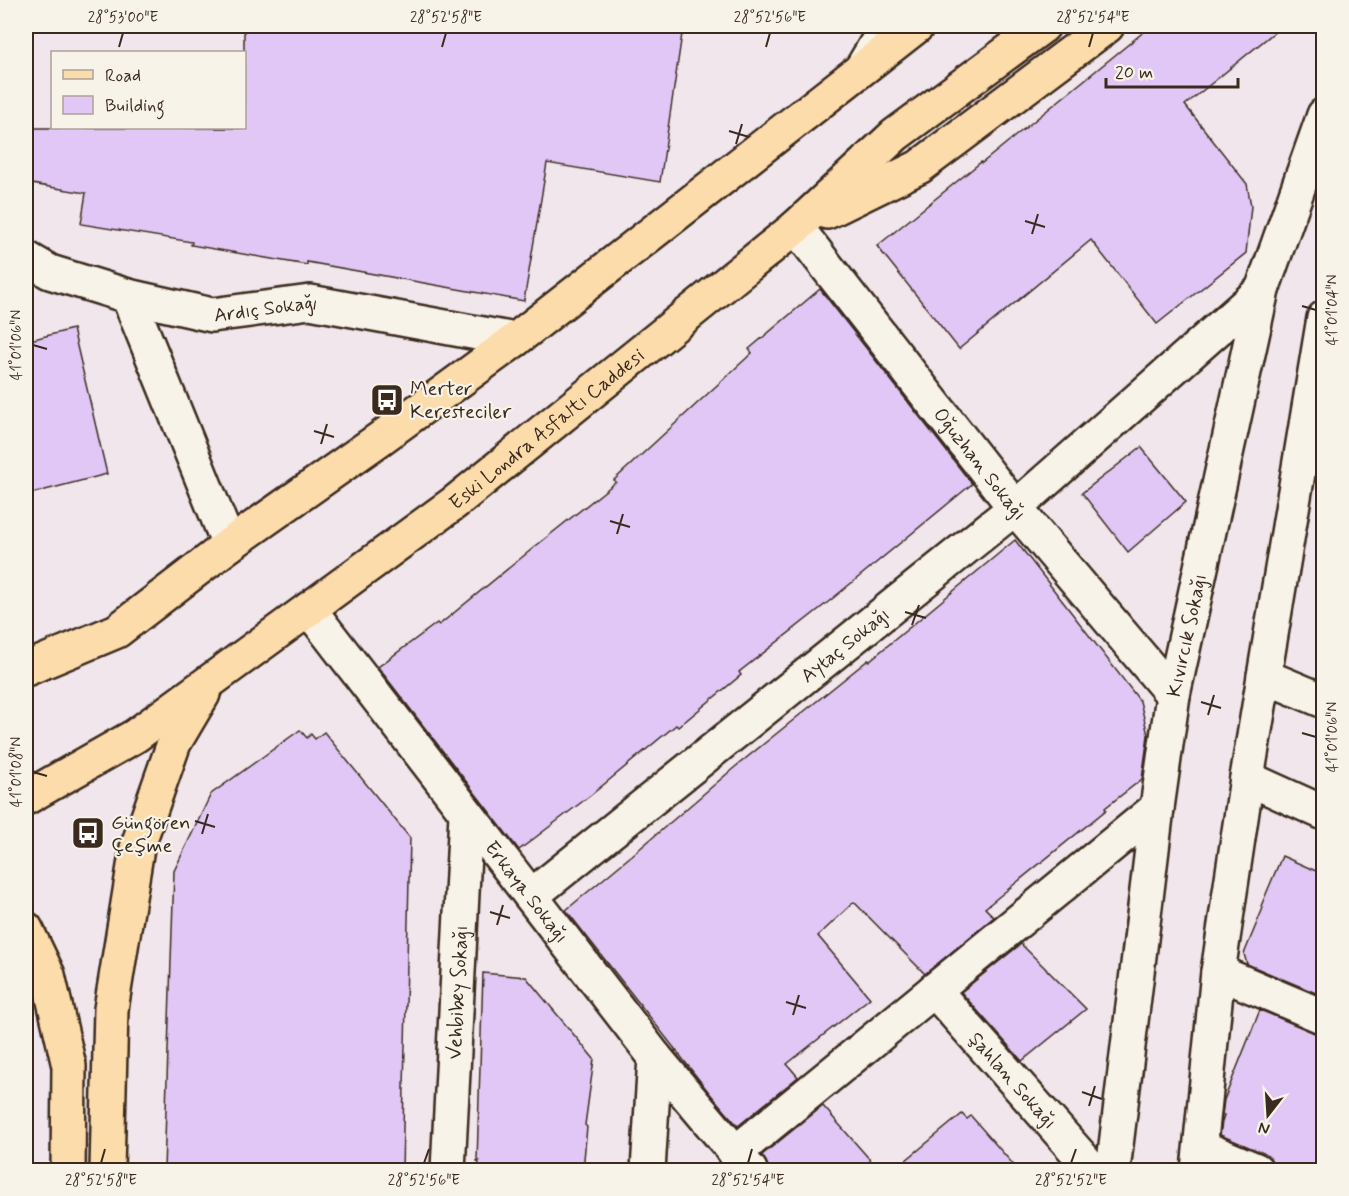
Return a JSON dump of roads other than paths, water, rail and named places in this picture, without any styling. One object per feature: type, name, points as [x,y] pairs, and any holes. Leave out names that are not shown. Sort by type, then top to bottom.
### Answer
[{"type":"main road","points":[[26,669],[117,632],[229,545],[515,340],[917,26]]},
{"type":"main road","name":"Eski Londra Asfaltı Caddesi","points":[[26,798],[135,736],[454,503],[796,227],[895,135],[1042,26]]},
{"type":"main road","points":[[796,227],[920,167],[1107,26]]},
{"type":"main road","points":[[107,1170],[111,1009],[137,848],[174,743],[210,681]]},
{"type":"main road","points":[[26,929],[48,975],[69,1066],[68,1170]]},
{"type":"street","points":[[862,68],[887,26]]},
{"type":"street","name":"Kıvırcık Sokağı","points":[[1113,1170],[1173,695],[1262,290],[1323,115]]},
{"type":"street","name":"Oğuzhan Sokağı","points":[[796,227],[1015,508],[1173,695]]},
{"type":"street","name":"Ardıç Sokağı","points":[[26,258],[50,272],[128,296],[212,315],[310,302],[515,340]]},
{"type":"street","name":"Aytaç Sokağı","points":[[531,896],[1015,508],[1262,290]]},
{"type":"street","points":[[128,296],[229,545]]},
{"type":"street","points":[[1256,1170],[1200,1159],[1218,972],[1247,778],[1323,318]]},
{"type":"street","name":"Erkaya Sokağı","points":[[309,609],[655,1057],[743,1162]]},
{"type":"street","points":[[1264,676],[1323,700]]},
{"type":"street","points":[[1247,778],[1323,813]]},
{"type":"street","points":[[743,1162],[934,990],[1157,808]]},
{"type":"street","name":"Vehbibey Sokağı","points":[[448,1170],[466,814]]},
{"type":"street","points":[[1218,972],[1323,1017]]},
{"type":"street","name":"Şahlan Sokağı","points":[[934,990],[1093,1170]]},
{"type":"street","points":[[648,1170],[655,1057]]},
{"type":"place","name":"Merter Keresteciler","points":[[387,400]]},
{"type":"place","name":"Güngören Çeşme","points":[[88,833]]}]
